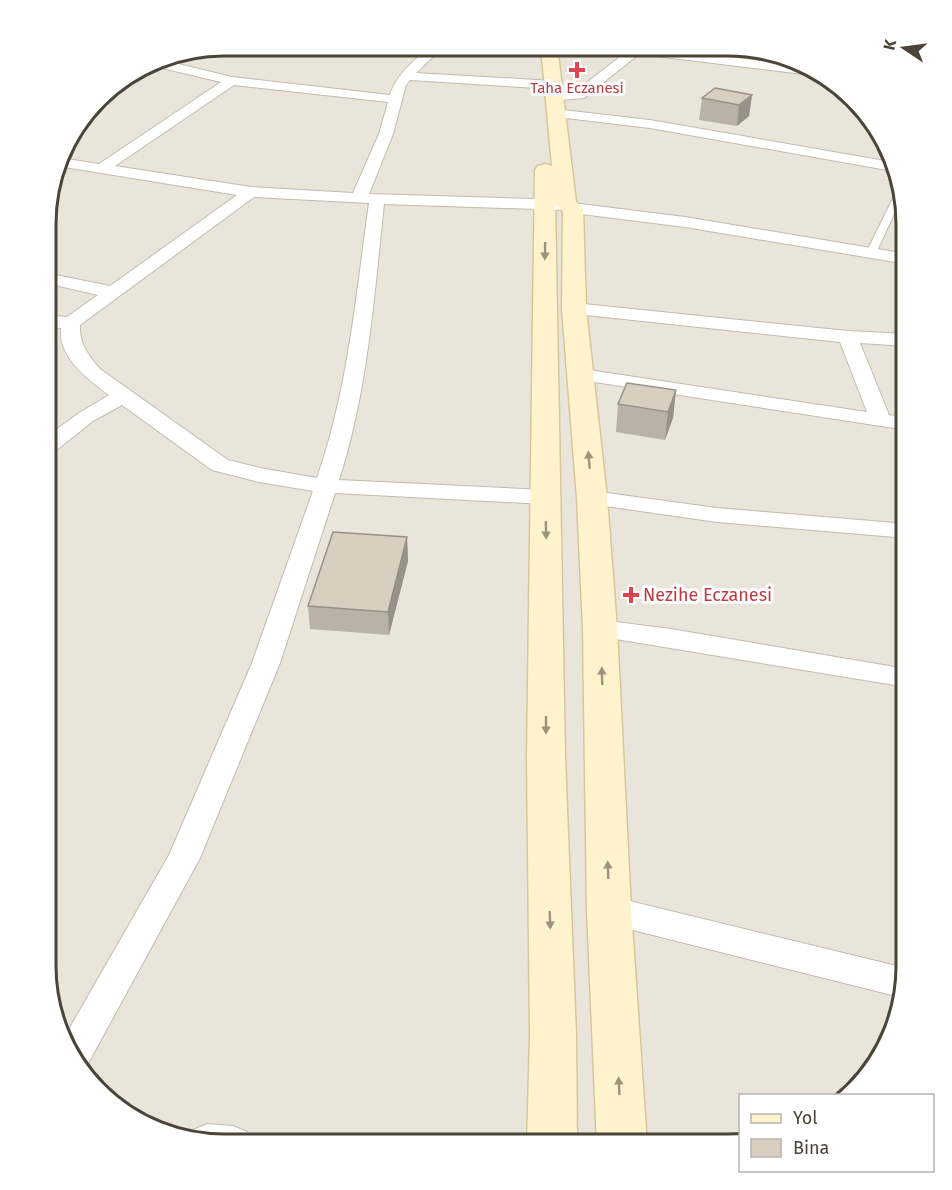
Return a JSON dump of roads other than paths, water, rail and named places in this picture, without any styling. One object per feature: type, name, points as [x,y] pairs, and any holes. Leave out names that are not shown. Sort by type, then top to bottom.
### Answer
[{"type":"main road","points":[[540,56],[550,95]]},
{"type":"main road","points":[[549,56],[550,95],[582,375],[592,498],[600,629],[609,910],[621,1134]]},
{"type":"main road","points":[[552,1134],[553,1035],[546,758],[545,497],[562,206]]},
{"type":"street","points":[[78,1049],[184,858],[266,663],[338,449],[356,372],[368,199],[400,84],[427,56]]},
{"type":"street","points":[[406,76],[550,95],[579,95],[634,56]]},
{"type":"street","points":[[697,56],[794,69]]},
{"type":"street","points":[[167,65],[232,81],[395,99]]},
{"type":"street","points":[[102,169],[232,81]]},
{"type":"street","points":[[550,95],[650,124],[886,166]]},
{"type":"street","points":[[66,163],[251,192],[562,206],[685,222],[896,257]]},
{"type":"street","points":[[56,322],[71,323],[251,192]]},
{"type":"street","points":[[56,280],[112,292]]},
{"type":"street","points":[[574,309],[848,337],[896,339]]},
{"type":"street","points":[[71,323],[70,334],[75,352],[93,373],[220,465],[259,475],[326,486],[545,497]]},
{"type":"street","points":[[848,337],[881,421]]},
{"type":"street","points":[[582,375],[896,423]]},
{"type":"street","points":[[56,440],[86,417],[123,396]]},
{"type":"street","points":[[592,498],[717,515],[896,530]]},
{"type":"street","points":[[600,629],[704,643],[896,676]]},
{"type":"street","points":[[609,910],[896,981]]},
{"type":"lane","points":[[872,253],[895,203]]},
{"type":"place","name":"Taha Eczanesi","points":[[577,70]]},
{"type":"place","name":"Nezihe Eczanesi","points":[[631,595]]}]
